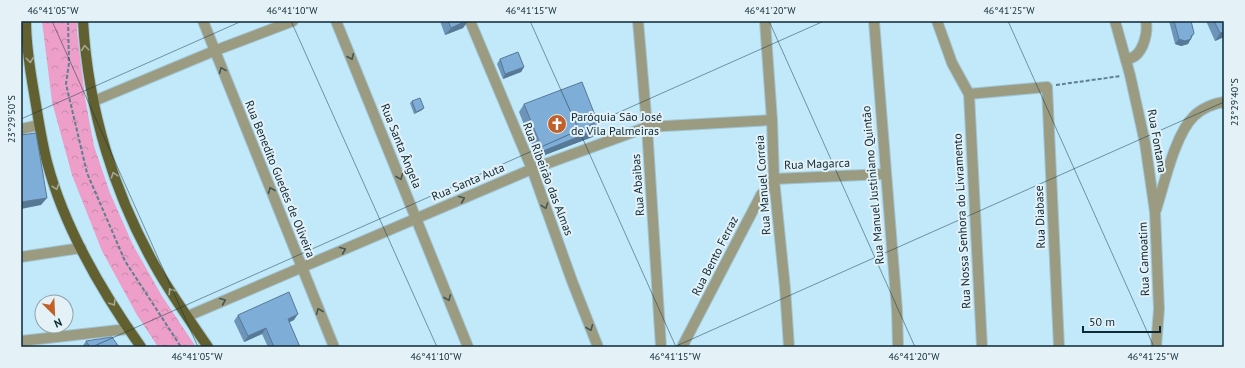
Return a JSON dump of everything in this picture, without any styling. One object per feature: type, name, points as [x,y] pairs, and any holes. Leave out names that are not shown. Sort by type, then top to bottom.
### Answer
[{"type":"main road","points":[[26,21],[31,75],[39,125],[47,163],[61,204],[81,248],[101,285],[141,347]]},
{"type":"main road","points":[[83,21],[88,74],[104,146],[117,186],[135,227],[158,272],[208,347]]},
{"type":"street","name":"Rua Benedito Guedes de Oliveira","points":[[203,21],[334,347]]},
{"type":"street","points":[[94,101],[214,51],[293,21]]},
{"type":"street","name":"Rua Santa Ângela","points":[[336,21],[468,347]]},
{"type":"street","name":"Rua Ribeirão das Almas","points":[[470,21],[532,169],[572,281],[598,347]]},
{"type":"street","name":"Rua Abaibas","points":[[638,21],[647,127],[661,347]]},
{"type":"street","name":"Rua Manuel Correia","points":[[765,21],[772,120],[774,179],[789,347]]},
{"type":"street","name":"Rua Manuel Justiniano Quintão","points":[[874,21],[898,347]]},
{"type":"street","points":[[937,21],[952,63],[969,94],[1047,86]]},
{"type":"street","name":"Rua Fontana","points":[[1115,21],[1130,75],[1145,143],[1155,212]]},
{"type":"street","points":[[1126,60],[1135,56],[1142,48],[1148,28],[1146,21]]},
{"type":"street","name":"Rua Diabase","points":[[1047,86],[1059,347]]},
{"type":"street","name":"Rua Nossa Senhora do Livramento","points":[[969,94],[982,347]]},
{"type":"street","name":"Rua Camoatim","points":[[1156,347],[1159,309],[1155,212],[1168,169],[1187,124],[1194,116],[1204,109],[1224,102]]},
{"type":"street","name":"Rua Santa Auta","points":[[188,316],[532,169],[647,127],[772,120]]},
{"type":"street","points":[[21,129],[39,125]]},
{"type":"street","name":"Rua Magarca","points":[[774,179],[885,174]]},
{"type":"street","name":"Rua Bento Ferraz","points":[[682,347],[761,195],[774,179]]},
{"type":"street","points":[[21,258],[81,248]]},
{"type":"street","points":[[27,343],[128,329]]},
{"type":"path","points":[[68,21],[69,63],[66,84],[87,173],[125,261],[181,347]]},
{"type":"path","points":[[1047,86],[1130,75]]},
{"type":"green space","points":[[42,21],[77,21],[85,98],[94,146],[110,193],[133,245],[162,296],[196,347],[158,347],[137,315],[102,251],[72,175],[52,102]]},
{"type":"building","points":[[448,21],[466,21],[451,28]]},
{"type":"building","points":[[1174,21],[1191,21],[1194,33],[1191,36],[1191,39],[1185,41],[1179,39]]},
{"type":"building","points":[[1214,21],[1224,21],[1224,32],[1220,33]]},
{"type":"building","points":[[518,52],[524,67],[505,74],[500,59]]},
{"type":"building","name":"Paróquia São José de Vila Palmeiras","points":[[582,82],[600,128],[543,151],[524,104]]},
{"type":"building","points":[[420,98],[424,108],[416,112],[412,101]]},
{"type":"building","points":[[36,133],[47,198],[21,202],[21,135]]},
{"type":"building","points":[[289,292],[298,314],[288,319],[300,347],[274,347],[266,328],[248,336],[238,315]]},
{"type":"building","points":[[112,337],[119,347],[90,347],[86,341]]},
{"type":"place","name":"Paróquia São José de Vila Palmeiras","points":[[557,124]]}]
